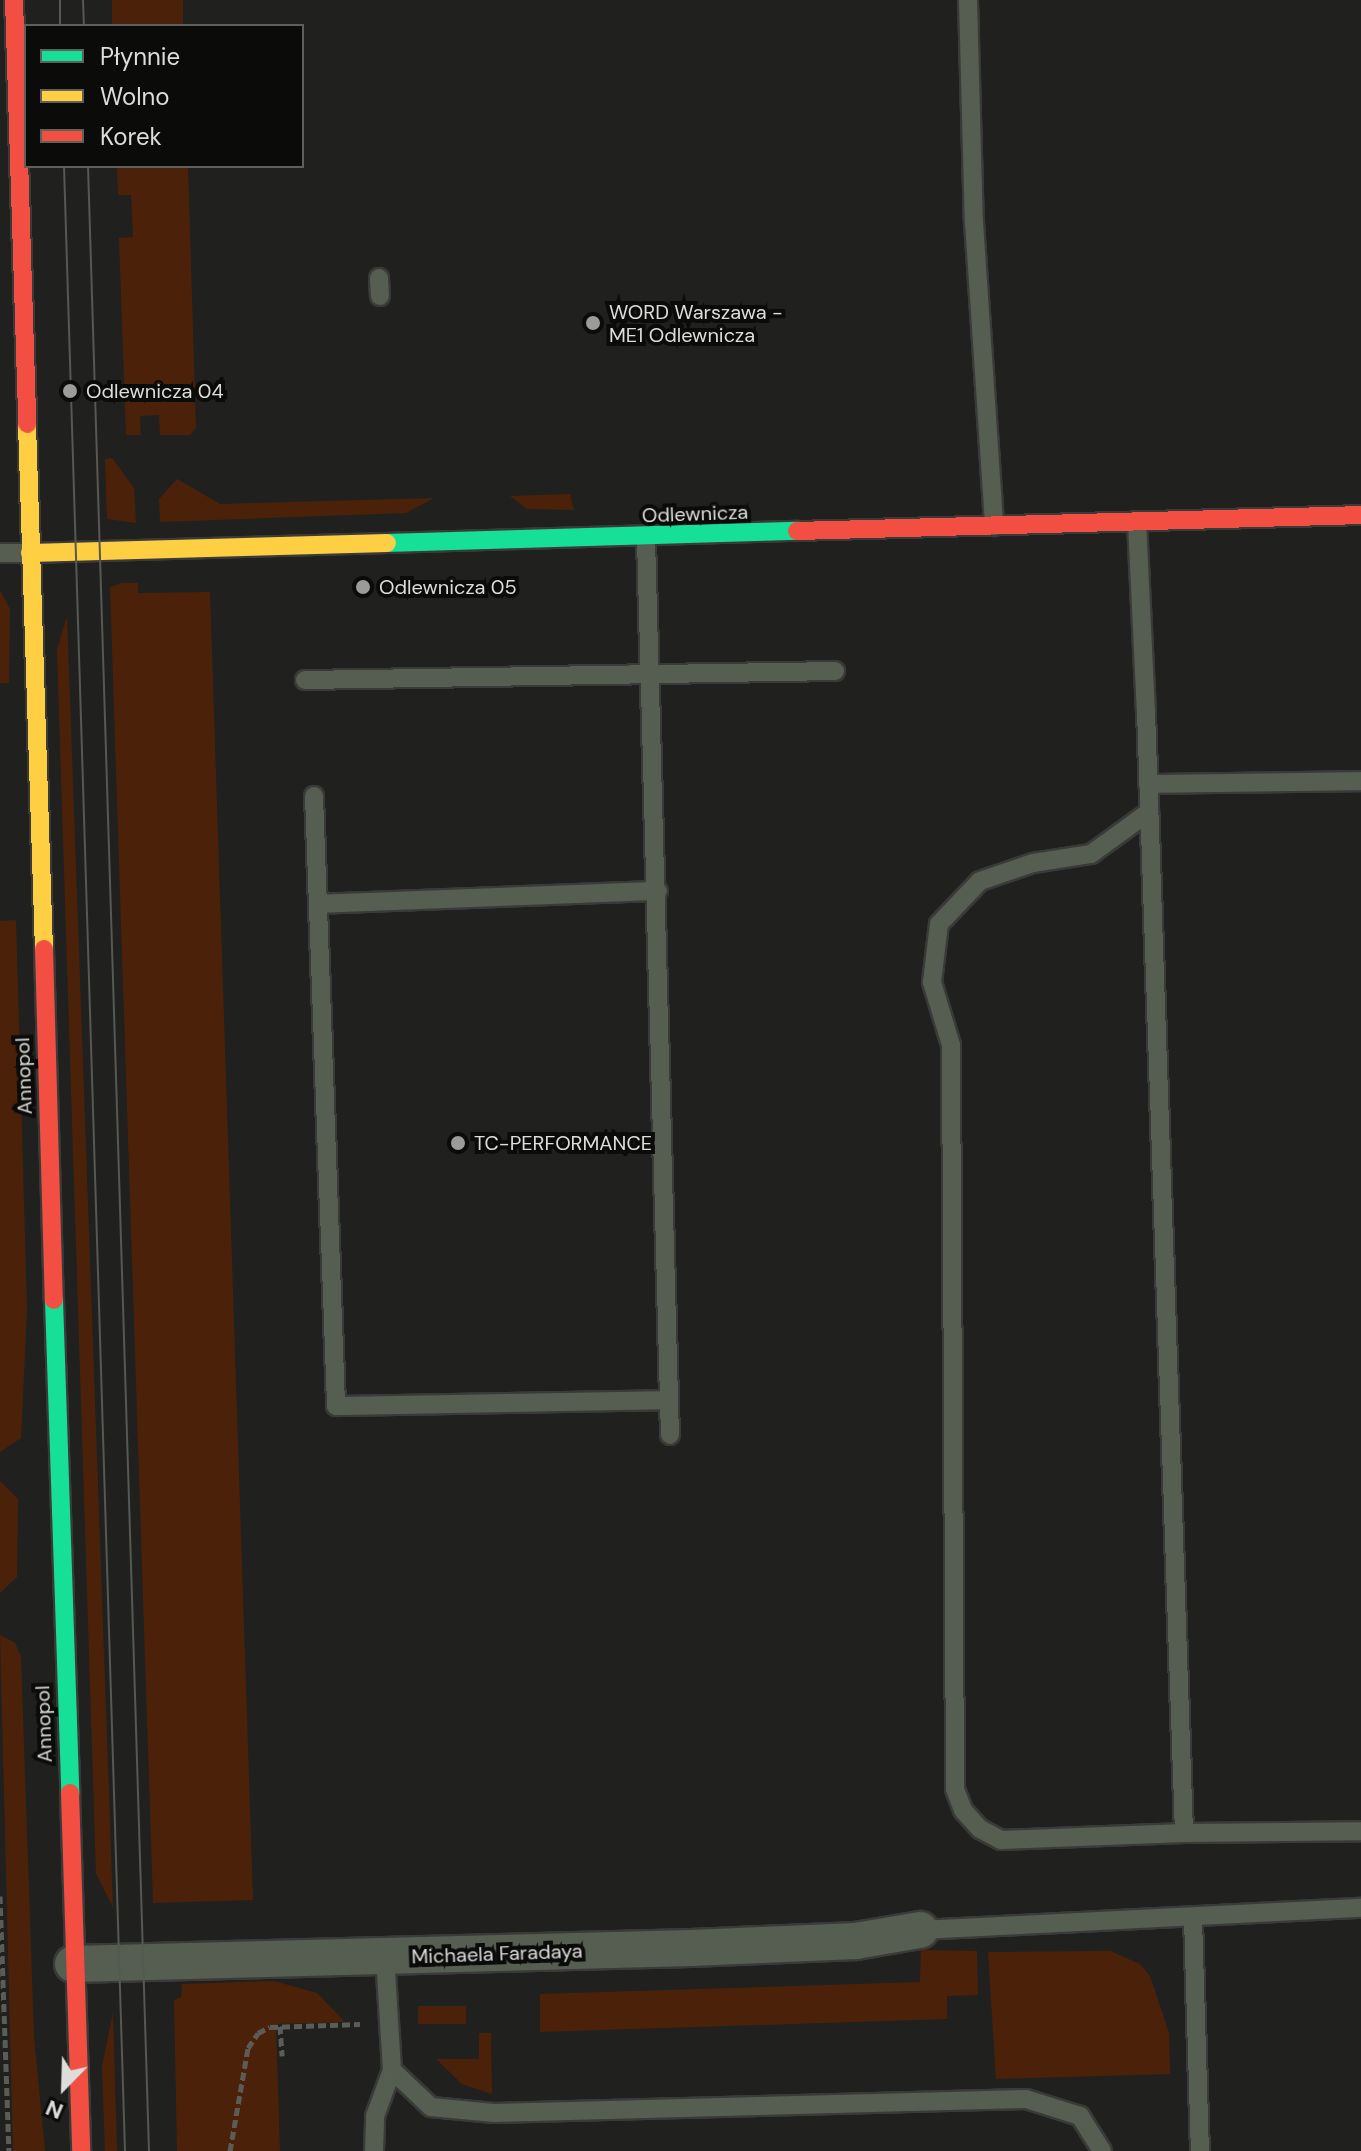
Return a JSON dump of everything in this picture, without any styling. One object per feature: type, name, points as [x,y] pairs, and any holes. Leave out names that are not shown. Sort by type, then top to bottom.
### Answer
[{"type":"street","name":"Annopol","points":[[14,0],[81,2151]]},
{"type":"street","name":"Odlewnicza","points":[[30,553],[646,538],[1361,515]]},
{"type":"street","name":"Michaela Faradaya","points":[[73,1964],[856,1941],[920,1930]]},
{"type":"lane","points":[[968,0],[974,222],[994,526]]},
{"type":"lane","points":[[1137,522],[1184,1833]]},
{"type":"lane","points":[[646,538],[658,891],[666,1400],[670,1435]]},
{"type":"lane","points":[[0,553],[30,553]]},
{"type":"lane","points":[[305,680],[835,671]]},
{"type":"lane","points":[[1148,784],[1361,781]]},
{"type":"lane","points":[[314,796],[336,1406],[666,1400]]},
{"type":"lane","points":[[1149,812],[1091,854],[1033,863],[980,881],[939,924],[932,982],[951,1045],[955,1789],[963,1810],[980,1829],[1001,1840],[1184,1833],[1361,1831]]},
{"type":"lane","points":[[318,904],[658,891]]},
{"type":"lane","points":[[920,1930],[1361,1908]]},
{"type":"lane","points":[[1193,1918],[1200,2151]]},
{"type":"lane","points":[[374,2151],[375,2116],[392,2070],[385,1957]]},
{"type":"lane","points":[[392,2070],[431,2107],[494,2113],[1026,2099],[1080,2116],[1102,2151]]},
{"type":"path","points":[[0,1896],[9,2151]]},
{"type":"path","points":[[230,2151],[248,2048],[258,2033],[280,2026],[389,2023]]},
{"type":"path","points":[[280,2026],[282,2056]]},
{"type":"shaded area","points":[[112,0],[183,0],[183,24],[112,24]]},
{"type":"shaded area","points":[[117,168],[188,168],[196,428],[190,435],[160,435],[159,415],[140,416],[141,435],[126,435],[119,238],[133,237],[131,195],[118,195]]},
{"type":"shaded area","points":[[112,458],[134,488],[136,523],[107,519],[105,459]]},
{"type":"shaded area","points":[[177,479],[220,504],[434,498],[406,513],[160,522],[159,499]]},
{"type":"shaded area","points":[[570,494],[574,510],[527,509],[510,496]]},
{"type":"shaded area","points":[[138,583],[138,593],[210,592],[253,1900],[153,1903],[110,587]]},
{"type":"shaded area","points":[[0,590],[10,609],[9,683],[0,683]]},
{"type":"shaded area","points":[[67,616],[113,1908],[96,1873],[57,650]]},
{"type":"shaded area","points":[[16,920],[27,1310],[21,1438],[0,1452],[0,921]]},
{"type":"shaded area","points":[[0,1481],[18,1499],[17,1577],[0,1593]]},
{"type":"shaded area","points":[[0,1635],[15,1643],[21,1656],[34,2037],[45,2151],[13,2151]]},
{"type":"shaded area","points":[[921,1950],[977,1951],[978,1995],[947,1996],[947,2019],[540,2032],[540,1994],[920,1982]]},
{"type":"shaded area","points":[[1110,1951],[1140,1964],[1150,1976],[1169,2033],[1170,2074],[996,2079],[988,1952]]},
{"type":"shaded area","points":[[274,1981],[317,1993],[345,2022],[276,2024],[280,2151],[177,2151],[174,2000],[181,1997],[182,1984]]},
{"type":"shaded area","points":[[418,2006],[466,2006],[466,2024],[418,2024]]},
{"type":"shaded area","points":[[113,2013],[117,2151],[105,2151],[102,2066]]},
{"type":"shaded area","points":[[479,2033],[491,2033],[492,2094],[462,2084],[436,2059],[479,2059]]},
{"type":"tram line","points":[[60,0],[60,24]]},
{"type":"tram line","points":[[83,0],[84,24]]},
{"type":"tram line","points":[[64,168],[125,2151]]},
{"type":"tram line","points":[[88,168],[149,2151]]},
{"type":"traffic: fast","points":[[387,543],[797,531]]},
{"type":"traffic: fast","points":[[54,1300],[70,1793]]},
{"type":"traffic: slow","points":[[27,424],[44,949]]},
{"type":"traffic: slow","points":[[30,553],[387,543]]},
{"type":"traffic: jam","points":[[14,0],[27,424]]},
{"type":"traffic: jam","points":[[797,531],[1361,515]]},
{"type":"traffic: jam","points":[[44,949],[54,1300]]},
{"type":"traffic: jam","points":[[70,1793],[81,2151]]},
{"type":"place","name":"WORD Warszawa - ME1 Odlewnicza","points":[[593,323]]},
{"type":"place","name":"Odlewnicza 04","points":[[70,391]]},
{"type":"place","name":"Odlewnicza 05","points":[[363,587]]},
{"type":"place","name":"TC-PERFORMANCE","points":[[458,1143]]}]
